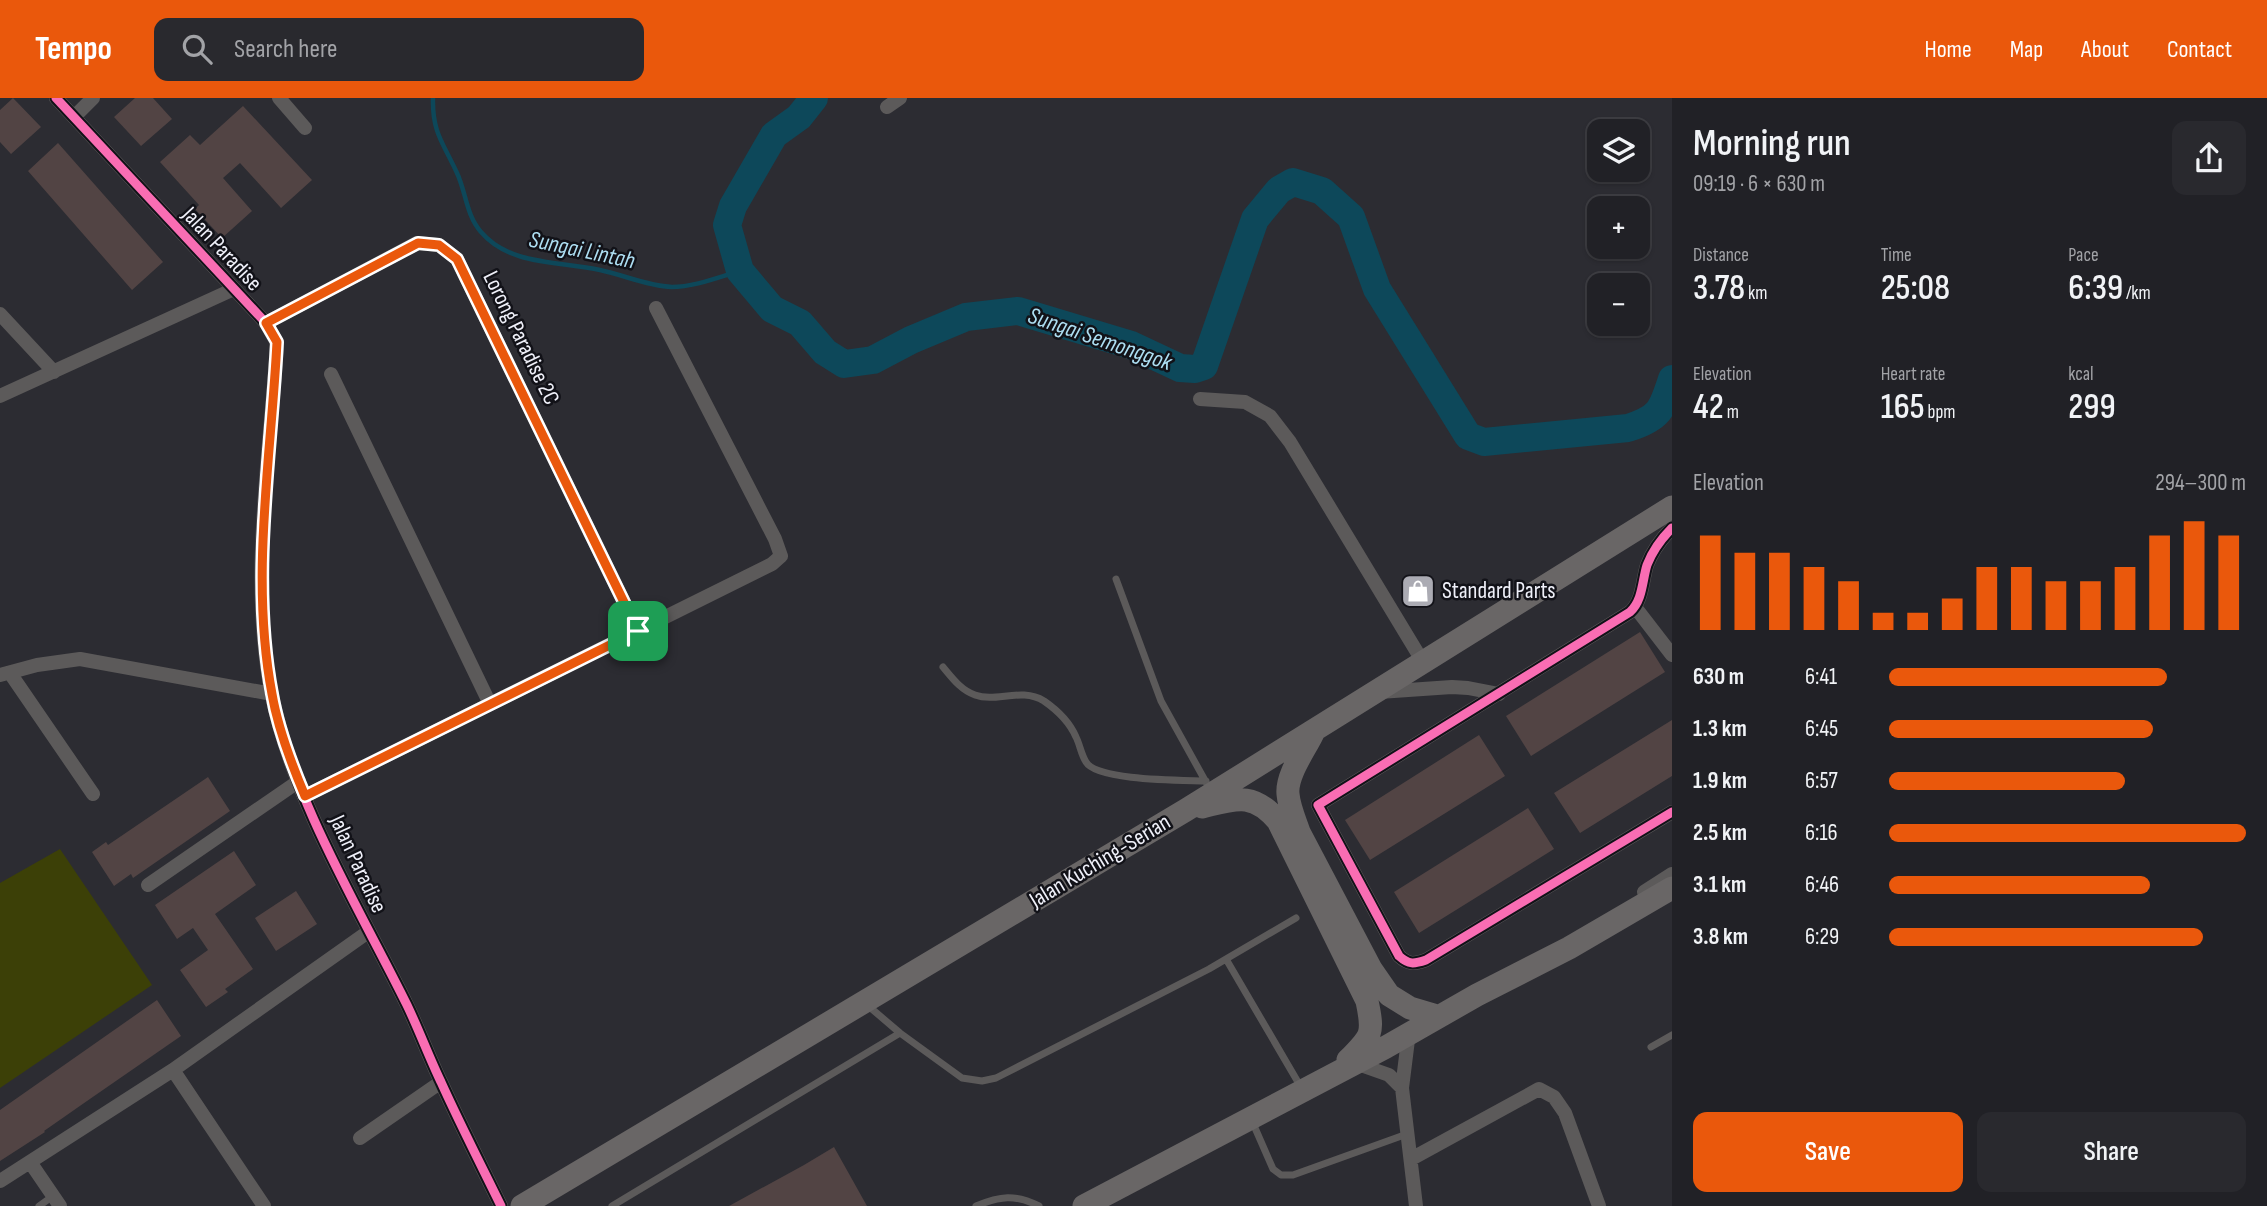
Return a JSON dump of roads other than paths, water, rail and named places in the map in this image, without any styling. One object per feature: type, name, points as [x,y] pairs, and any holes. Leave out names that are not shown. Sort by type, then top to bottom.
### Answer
[{"type":"highway","name":"Jalan Kuching-Serian","points":[[522,1206],[1186,810],[1209,787],[1314,731],[1672,507]]},
{"type":"highway","points":[[1314,731],[1293,772],[1287,791],[1295,820],[1371,969],[1389,995],[1410,1008],[1437,1016]]},
{"type":"highway","points":[[1186,810],[1238,799],[1255,801],[1269,810],[1278,821],[1367,1001],[1372,1025],[1367,1041],[1333,1074]]},
{"type":"highway","points":[[1084,1206],[1569,948],[1672,888]]},
{"type":"street","name":"Jalan Paradise","points":[[56,98],[266,323],[277,342],[261,560],[264,627],[272,694],[284,743],[305,796],[368,932],[408,1006],[441,1082],[501,1206]]},
{"type":"street","points":[[74,117],[93,98]]},
{"type":"street","points":[[279,98],[305,128]]},
{"type":"street","points":[[887,107],[900,98]]},
{"type":"street","name":"Lorong Paradise 2C","points":[[266,323],[418,243],[439,245],[457,259],[638,631]]},
{"type":"street","points":[[0,396],[234,289]]},
{"type":"street","points":[[305,796],[772,564],[780,556],[775,539],[656,308]]},
{"type":"street","points":[[0,314],[54,372]]},
{"type":"street","points":[[331,374],[490,704]]},
{"type":"street","points":[[1200,399],[1245,402],[1270,416],[1290,442],[1423,662]]},
{"type":"street","points":[[1295,820],[1635,607],[1648,564],[1663,537],[1672,528]]},
{"type":"street","points":[[1635,607],[1672,655]]},
{"type":"street","points":[[93,793],[5,674],[80,659],[272,694]]},
{"type":"street","points":[[1374,692],[1452,687],[1499,694]]},
{"type":"street","points":[[148,885],[299,781]]},
{"type":"street","points":[[1318,805],[1399,956],[1407,963],[1413,964],[1426,960],[1672,811]]},
{"type":"street","points":[[1483,992],[1536,956],[1621,908],[1672,874]]},
{"type":"street","points":[[0,1181],[173,1070],[368,932]]},
{"type":"street","points":[[1409,1032],[1402,1088],[1416,1206]]},
{"type":"street","points":[[1354,1063],[1389,1075],[1402,1088]]},
{"type":"street","points":[[173,1070],[264,1206]]},
{"type":"street","points":[[360,1139],[441,1082]]},
{"type":"street","points":[[1411,1160],[1539,1089],[1555,1097],[1564,1113],[1599,1206]]},
{"type":"street","points":[[30,1161],[57,1201]]},
{"type":"lane","points":[[1116,579],[1161,701],[1209,787]]},
{"type":"lane","points":[[943,667],[959,686],[977,696],[1031,696],[1044,701],[1067,721],[1077,737],[1086,764],[1094,770],[1209,787]]},
{"type":"lane","points":[[863,1002],[962,1078],[982,1081],[996,1078],[1209,970],[1296,918]]},
{"type":"lane","points":[[1226,959],[1302,1090]]},
{"type":"lane","points":[[612,1206],[900,1033]]},
{"type":"lane","points":[[1651,1047],[1672,1035]]},
{"type":"lane","points":[[1251,1117],[1273,1169],[1281,1175],[1293,1175],[1407,1134]]},
{"type":"lane","points":[[976,1206],[998,1197],[1025,1199],[1039,1206]]},
{"type":"lane","points":[[39,1206],[57,1201]]},
{"type":"waterway","name":"Sungai Lintah","points":[[433,98],[437,129],[460,180],[472,218],[481,232],[506,251],[521,257],[600,270],[672,287],[698,284],[740,271]]},
{"type":"waterway","name":"Sungai Semonggok","points":[[814,98],[799,117],[774,135],[733,206],[727,225],[740,271],[772,309],[800,323],[825,352],[844,364],[873,360],[911,340],[966,317],[1018,311],[1131,345],[1180,368],[1195,369],[1204,366],[1255,219],[1279,190],[1293,182],[1322,191],[1351,217],[1377,289],[1468,436],[1484,442],[1628,428],[1647,420],[1658,411],[1672,379]]},
{"type":"place","name":"Standard Parts","points":[[1418,591]]}]
